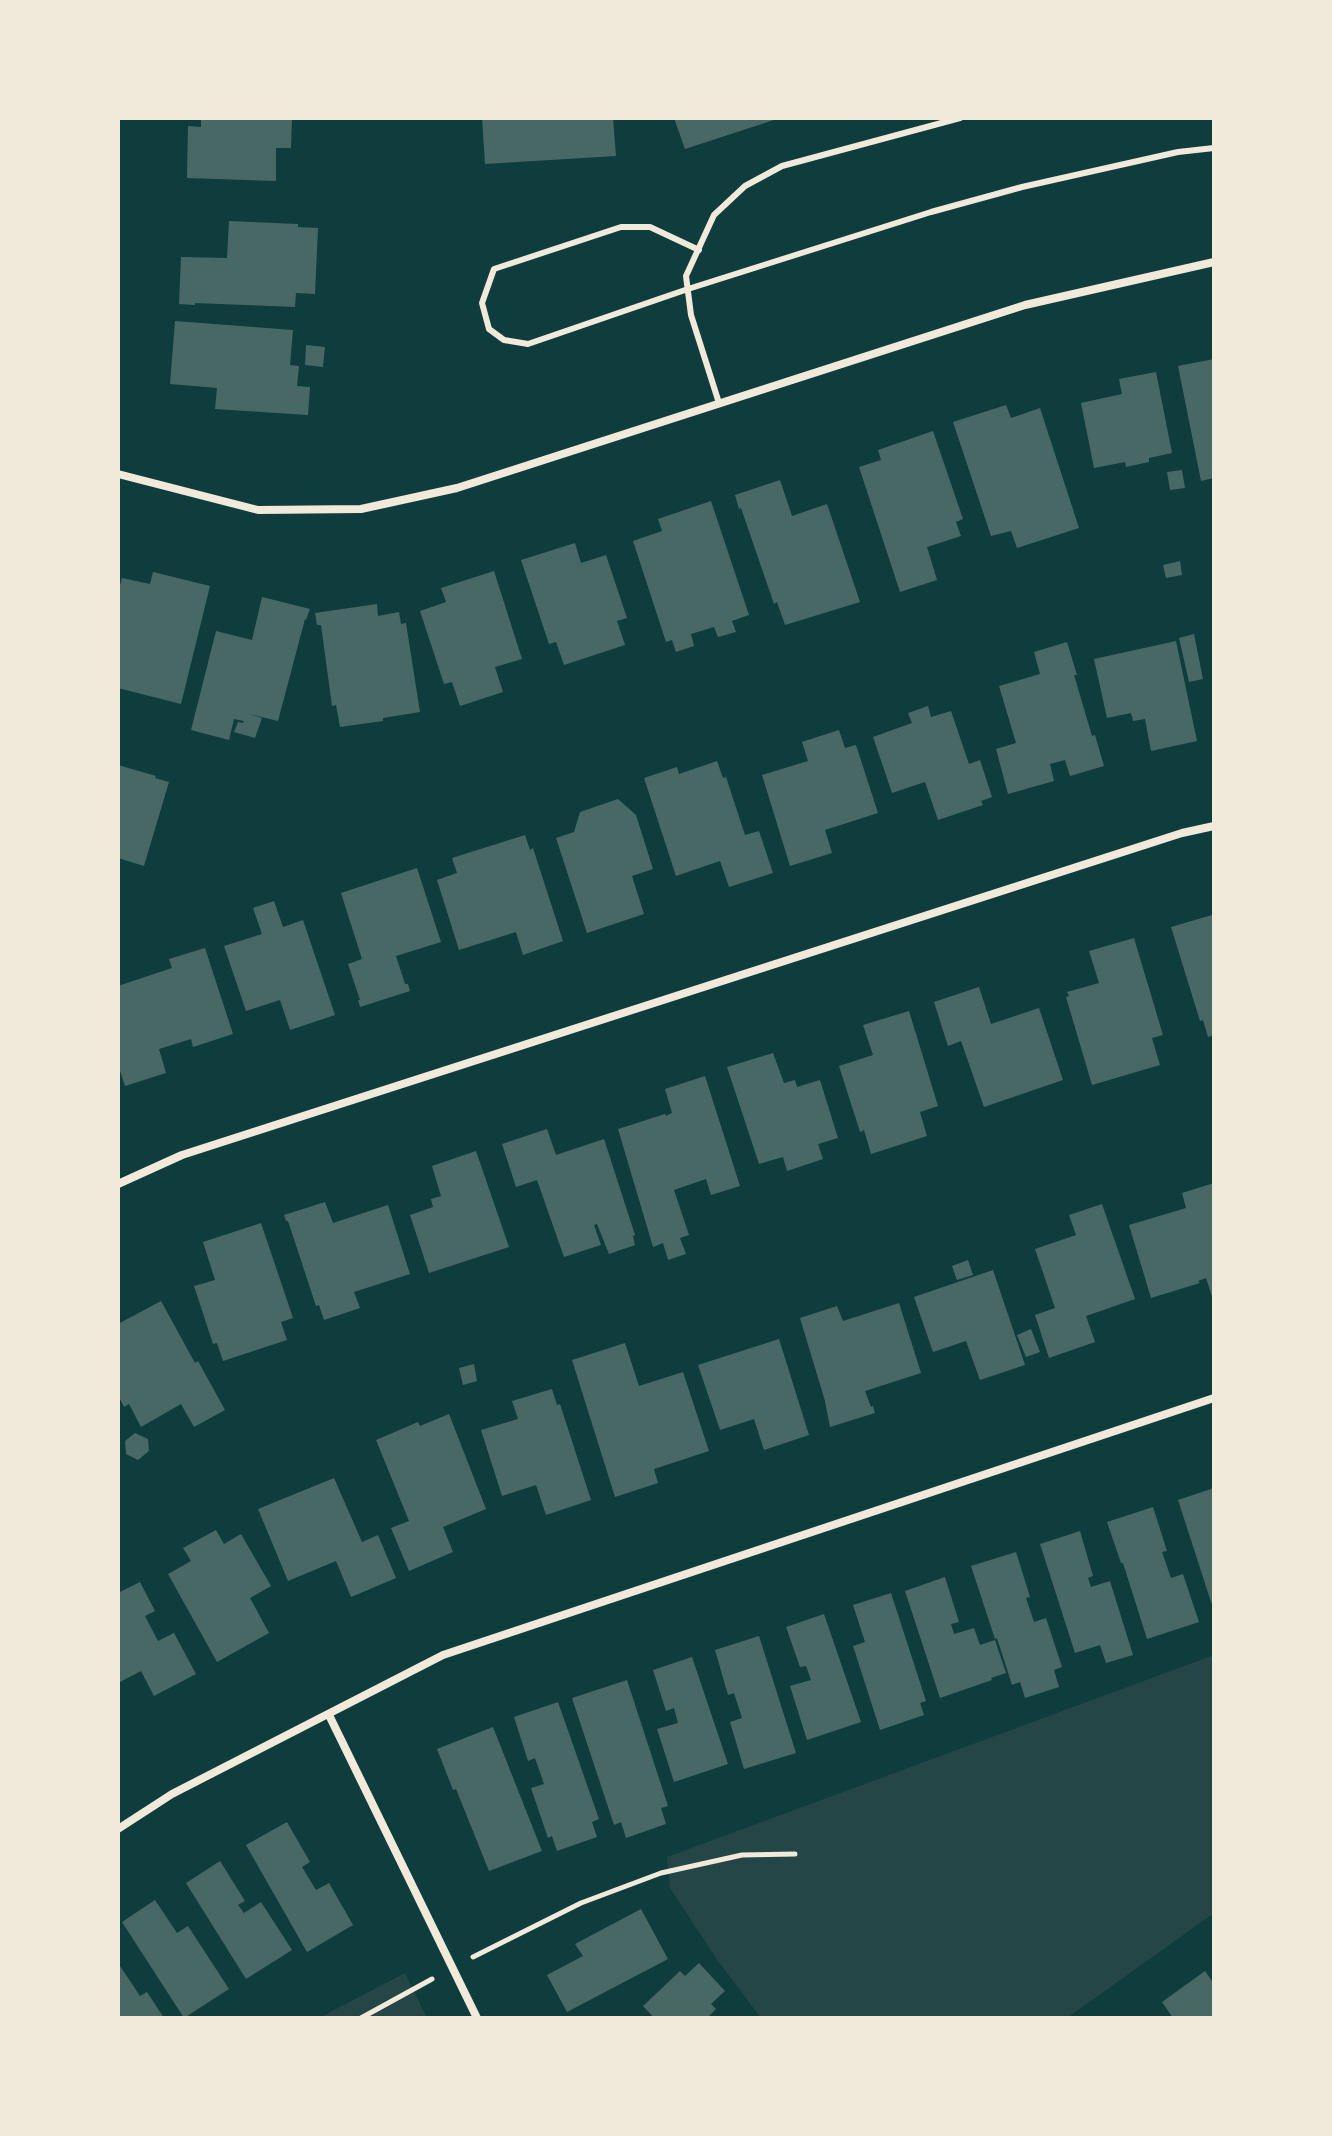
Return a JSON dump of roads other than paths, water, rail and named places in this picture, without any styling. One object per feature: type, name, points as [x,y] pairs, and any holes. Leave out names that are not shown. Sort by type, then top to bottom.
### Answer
[{"type":"street","points":[[118,474],[258,510],[361,509],[457,488],[1025,305],[1214,262]]},
{"type":"street","points":[[118,1184],[182,1155],[1152,842],[1214,826]]},
{"type":"street","points":[[118,1829],[172,1794],[443,1655],[1214,1398]]},
{"type":"street","points":[[329,1715],[477,2018]]},
{"type":"lane","points":[[719,403],[691,315],[686,276],[714,215],[745,186],[782,166],[960,118]]},
{"type":"lane","points":[[699,250],[650,227],[621,227],[494,269],[482,303],[489,329],[504,340],[528,344],[688,289],[931,212],[1022,187],[1178,152],[1214,148]]}]
